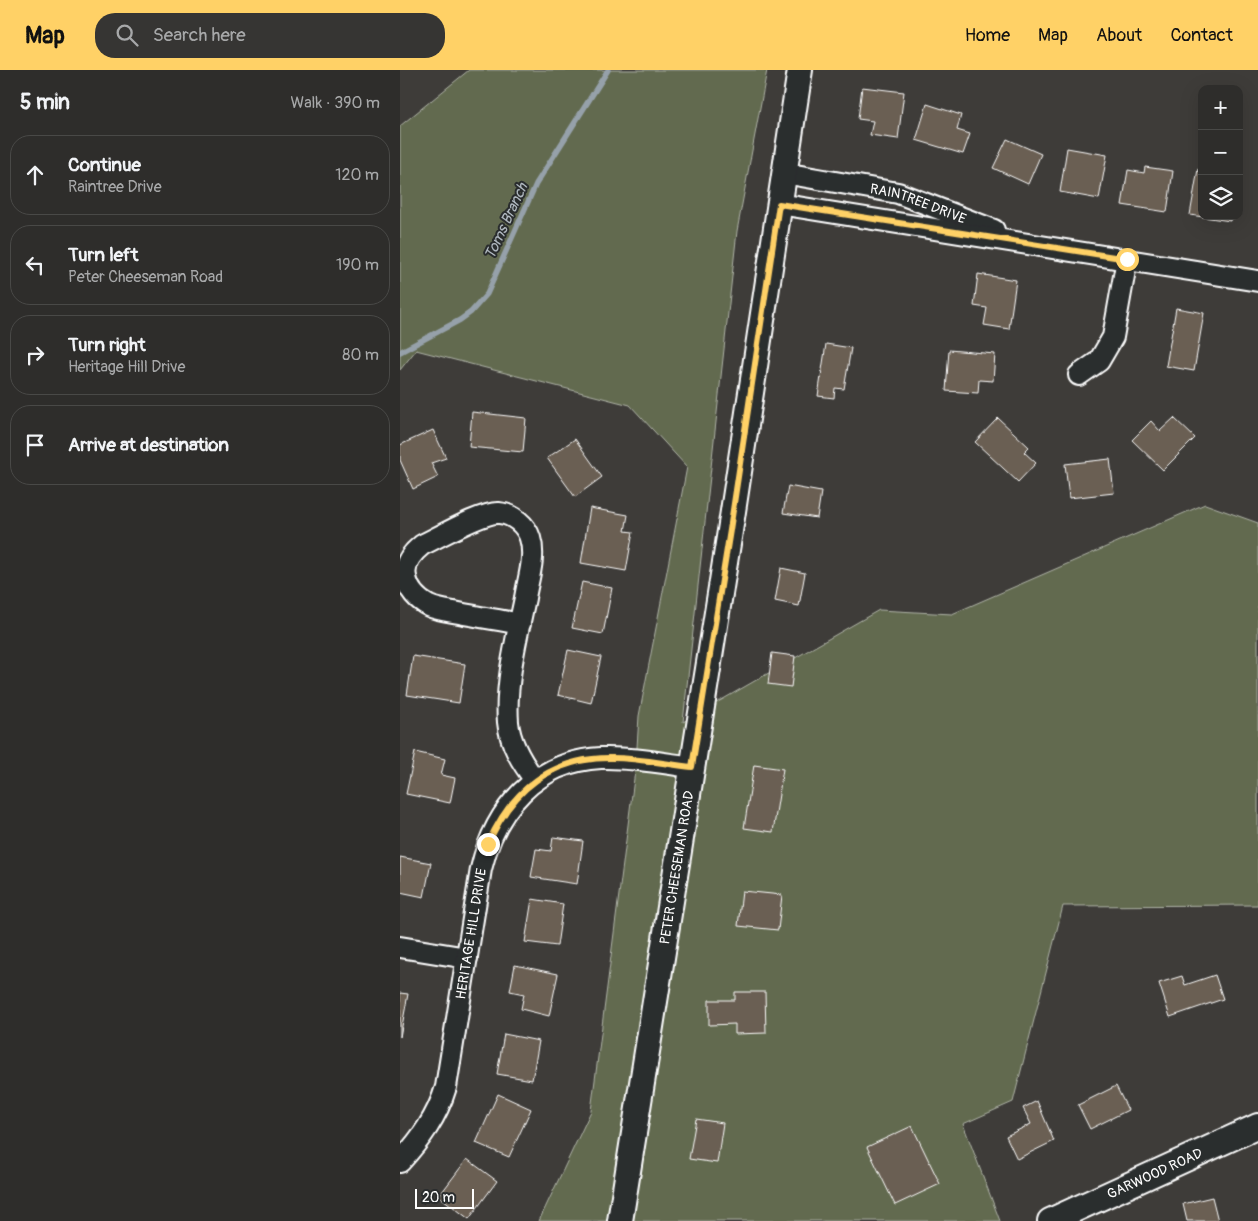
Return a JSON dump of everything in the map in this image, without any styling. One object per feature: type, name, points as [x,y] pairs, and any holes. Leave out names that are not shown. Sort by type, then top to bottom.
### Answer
[{"type":"street","name":"PETER CHEESEMAN ROAD","points":[[620,1221],[800,70]]},
{"type":"street","name":"RAINTREE DRIVE","points":[[784,173],[898,194],[987,227],[1049,247]]},
{"type":"street","name":"RAINTREE DRIVE","points":[[779,204],[1258,281]]},
{"type":"street","points":[[1079,375],[1099,361],[1113,337],[1127,259]]},
{"type":"street","points":[[520,624],[430,607],[415,595],[406,582],[406,565],[422,545],[491,514],[506,515],[519,522],[530,538],[532,559],[509,695],[508,721],[509,732],[518,754],[535,780]]},
{"type":"street","name":"HERITAGE HILL DRIVE","points":[[400,1162],[427,1131],[442,1101],[446,1087],[481,869],[488,844],[507,808],[535,780],[560,767],[585,760],[622,758],[692,767]]},
{"type":"street","points":[[400,947],[467,958]]},
{"type":"street","name":"GARWOOD ROAD","points":[[1050,1221],[1258,1126]]},
{"type":"green space","points":[[469,70],[767,70],[737,231],[683,722],[879,610],[952,614],[1205,504],[1258,523],[1258,905],[1063,906],[1013,1102],[963,1124],[1000,1221],[539,1221],[591,1111],[636,763],[639,716],[687,467],[630,405],[416,350],[400,370],[400,126]]},
{"type":"building","points":[[862,87],[904,92],[898,139],[870,135],[873,121],[858,119]]},
{"type":"building","points":[[927,104],[961,115],[957,130],[970,134],[963,154],[916,140]]},
{"type":"building","points":[[1007,139],[1041,154],[1028,184],[993,168]]},
{"type":"building","points":[[1067,148],[1107,155],[1099,199],[1060,192]]},
{"type":"building","points":[[1145,167],[1173,171],[1167,212],[1122,205],[1128,170],[1144,173]]},
{"type":"building","points":[[1198,169],[1198,216],[1190,215]]},
{"type":"building","points":[[978,274],[1016,280],[1009,329],[984,325],[987,308],[974,306]]},
{"type":"building","points":[[1176,308],[1204,313],[1194,371],[1166,366]]},
{"type":"building","points":[[826,344],[851,348],[844,389],[835,388],[834,398],[818,396]]},
{"type":"building","points":[[949,350],[995,354],[993,381],[979,380],[978,393],[946,391]]},
{"type":"building","points":[[472,412],[526,418],[523,452],[469,447]]},
{"type":"building","points":[[998,418],[1029,447],[1024,452],[1036,463],[1018,482],[975,442]]},
{"type":"building","points":[[1174,418],[1195,438],[1163,470],[1132,440],[1151,421],[1160,431]]},
{"type":"building","points":[[433,430],[446,458],[431,463],[438,477],[413,489],[400,460],[400,445]]},
{"type":"building","points":[[575,439],[602,477],[575,497],[547,458]]},
{"type":"building","points":[[1110,459],[1114,493],[1069,498],[1065,464]]},
{"type":"building","points":[[788,486],[821,492],[817,518],[783,513]]},
{"type":"building","points":[[590,508],[628,515],[625,531],[633,532],[626,571],[581,563]]},
{"type":"building","points":[[781,568],[805,573],[799,606],[775,601]]},
{"type":"building","points":[[582,582],[612,588],[603,634],[572,628]]},
{"type":"building","points":[[568,650],[601,657],[591,703],[558,695]]},
{"type":"building","points":[[772,653],[795,656],[791,687],[768,684]]},
{"type":"building","points":[[413,656],[465,664],[459,703],[407,695]]},
{"type":"building","points":[[415,752],[445,759],[441,775],[455,778],[450,803],[406,794]]},
{"type":"building","points":[[754,765],[783,769],[773,832],[744,828]]},
{"type":"building","points":[[553,837],[583,841],[577,884],[531,877],[536,849],[551,851]]},
{"type":"building","points":[[400,857],[431,863],[424,897],[400,892]]},
{"type":"building","points":[[742,891],[782,895],[778,930],[738,926]]},
{"type":"building","points":[[532,899],[563,904],[557,946],[525,942]]},
{"type":"building","points":[[515,965],[558,974],[549,1016],[521,1009],[524,994],[510,991]]},
{"type":"building","points":[[1215,975],[1223,999],[1170,1017],[1159,983],[1182,976],[1185,985]]},
{"type":"building","points":[[735,992],[765,992],[766,1033],[735,1034],[735,1024],[709,1025],[709,1000],[735,1000]]},
{"type":"building","points":[[400,993],[408,994],[400,1037]]},
{"type":"building","points":[[504,1034],[539,1041],[532,1080],[497,1074]]},
{"type":"building","points":[[1116,1086],[1128,1110],[1090,1129],[1078,1105]]},
{"type":"building","points":[[498,1094],[531,1109],[509,1157],[476,1143]]},
{"type":"building","points":[[1037,1101],[1054,1141],[1017,1159],[1006,1136],[1031,1124],[1023,1108]]},
{"type":"building","points":[[696,1119],[723,1123],[717,1163],[689,1159]]},
{"type":"building","points":[[912,1126],[940,1184],[895,1205],[867,1147]]},
{"type":"building","points":[[467,1159],[497,1181],[469,1219],[439,1196]]},
{"type":"building","points":[[1212,1197],[1218,1221],[1187,1221],[1183,1204]]},
{"type":"waterway","name":"Toms Branch","points":[[400,352],[460,320],[471,312],[487,294],[536,184],[608,70]]},
{"type":"route","points":[[488,844],[507,808],[524,789],[547,772],[560,767],[585,760],[614,758],[692,767],[779,204],[1127,259]]}]
